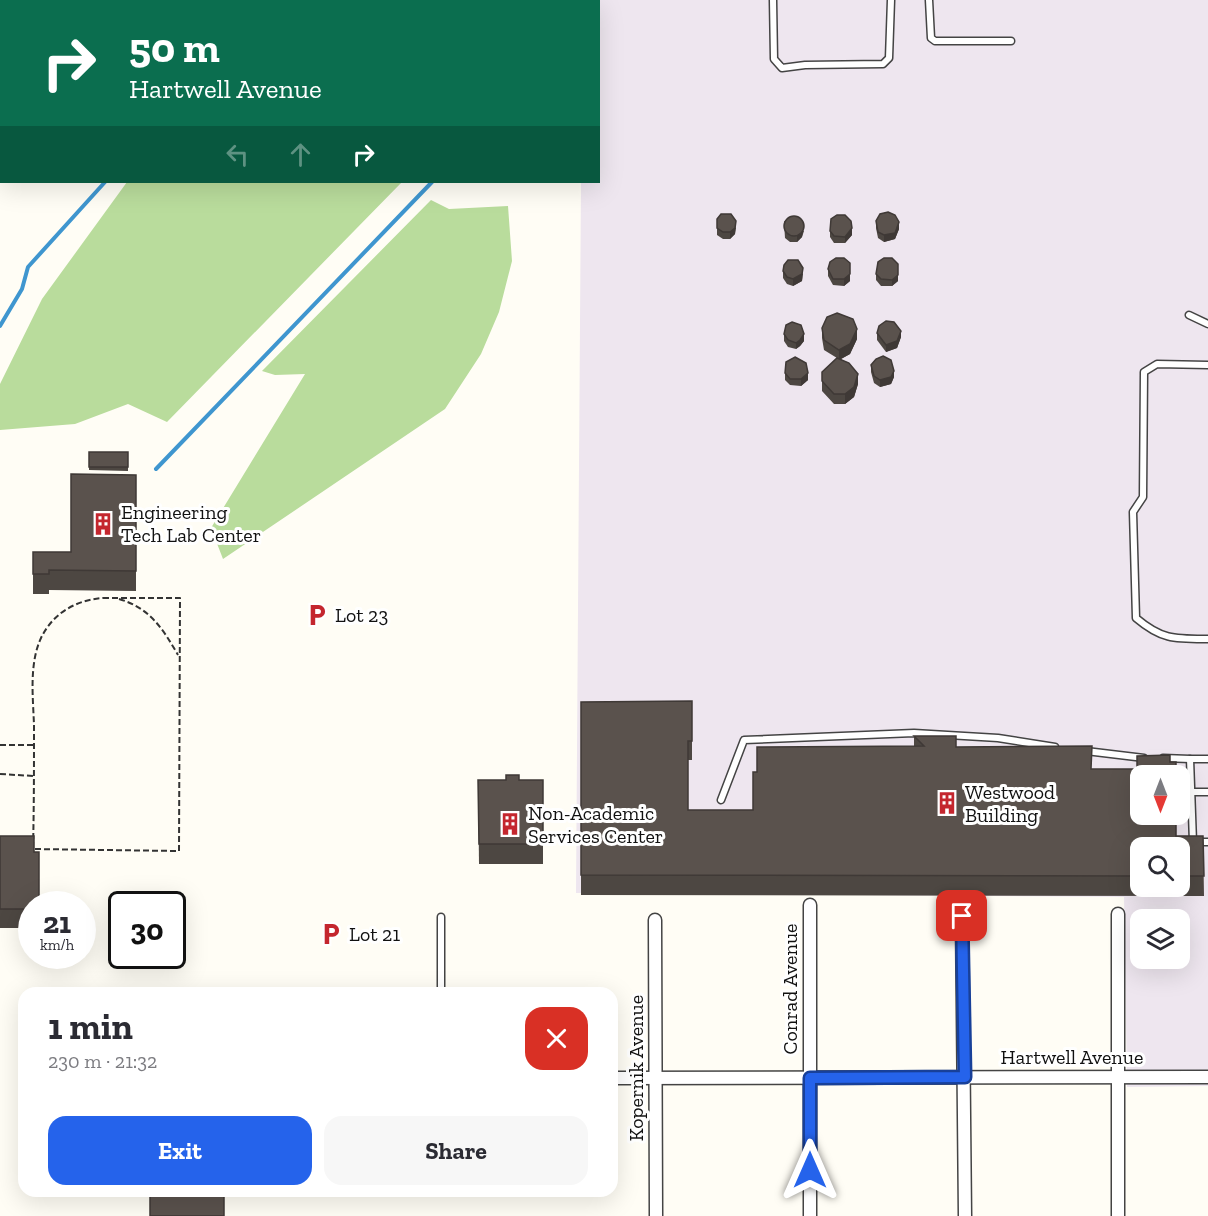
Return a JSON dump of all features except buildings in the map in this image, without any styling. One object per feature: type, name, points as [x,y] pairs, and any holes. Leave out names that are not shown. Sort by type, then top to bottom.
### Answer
[{"type":"main road","points":[[0,0],[38,0]]},
{"type":"street","name":"Conrad Avenue","points":[[810,905],[810,1216]]},
{"type":"street","points":[[1118,914],[1118,1216]]},
{"type":"street","points":[[962,916],[965,1216]]},
{"type":"street","name":"Kopernik Avenue","points":[[655,920],[656,1216]]},
{"type":"street","name":"Hartwell Avenue","points":[[618,1078],[1208,1077]]},
{"type":"lane","points":[[773,0],[774,59],[782,68],[805,65],[883,64],[889,58],[891,0]]},
{"type":"lane","points":[[929,0],[931,38],[935,41],[1011,41]]},
{"type":"lane","points":[[1188,315],[1208,324]]},
{"type":"lane","points":[[1208,365],[1157,364],[1144,372],[1143,497],[1133,512],[1137,618],[1154,633],[1174,639],[1208,639]]},
{"type":"lane","points":[[721,800],[744,740],[914,733],[998,738],[1068,748]]},
{"type":"lane","points":[[1079,750],[1145,758],[1208,759]]},
{"type":"lane","points":[[1190,759],[1193,842],[1208,842]]},
{"type":"lane","points":[[1191,792],[1208,792]]},
{"type":"lane","points":[[441,917],[441,987]]},
{"type":"path","points":[[111,598],[134,604],[152,616],[163,628],[180,657]]},
{"type":"path","points":[[180,598],[180,657],[179,851],[33,849],[35,658],[45,630],[56,617],[71,606],[89,599],[180,598]]},
{"type":"path","points":[[0,745],[34,745]]},
{"type":"path","points":[[0,774],[34,776]]},
{"type":"shaded area","points":[[600,0],[1208,0],[1208,1086],[1127,1087],[1124,897],[576,893],[581,183],[600,183]]},
{"type":"green space","points":[[126,183],[401,183],[167,422],[128,404],[75,424],[0,430],[0,384],[42,299]]},
{"type":"green space","points":[[431,200],[449,209],[508,206],[512,261],[499,312],[481,354],[445,409],[223,559],[211,528],[305,374],[275,375],[262,371]]},
{"type":"waterway","points":[[0,326],[22,289],[28,267],[104,183]]},
{"type":"waterway","points":[[156,469],[431,183]]},
{"type":"place","name":"Engineering Tech Lab Center","points":[[103,524]]},
{"type":"place","name":"Lot 23","points":[[317,615]]},
{"type":"place","name":"Westwood Building","points":[[947,803]]},
{"type":"place","name":"Non-Academic Services Center","points":[[510,824]]},
{"type":"place","name":"Lot 21","points":[[331,934]]},
{"type":"route","points":[[810,1170],[810,1078],[965,1077],[962,916]]}]
